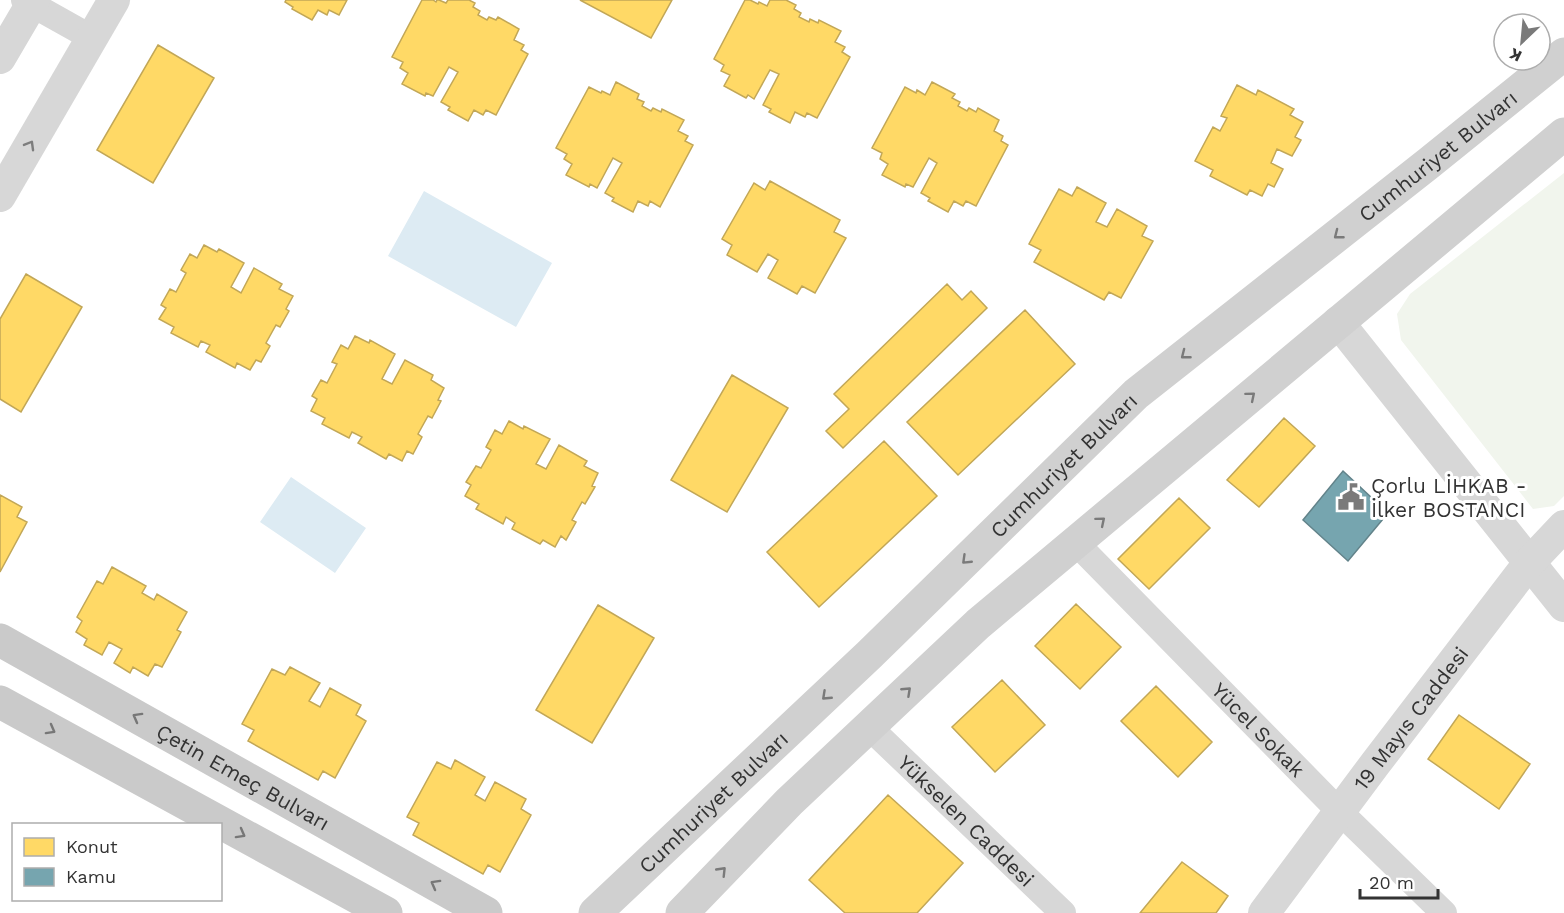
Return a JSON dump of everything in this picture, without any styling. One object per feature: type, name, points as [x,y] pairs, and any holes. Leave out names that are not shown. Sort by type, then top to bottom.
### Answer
[{"type":"main road","name":"Cumhuriyet Bulvarı","points":[[595,913],[861,663],[1136,394],[1564,54]]},
{"type":"main road","points":[[682,913],[789,802],[978,624],[1564,134]]},
{"type":"main road","name":"Çetin Emeç Bulvarı","points":[[0,640],[486,913]]},
{"type":"main road","points":[[0,702],[221,823]]},
{"type":"main road","points":[[222,823],[386,913]]},
{"type":"street","points":[[0,196],[114,0]]},
{"type":"street","points":[[0,58],[30,1],[92,38]]},
{"type":"street","points":[[1338,322],[1564,606]]},
{"type":"street","name":"19 Mayıs Caddesi","points":[[1264,913],[1529,563],[1564,526]]},
{"type":"street","name":"Yücel Sokak","points":[[1076,543],[1339,811],[1444,913]]},
{"type":"street","name":"Yükselen Caddesi","points":[[869,727],[1063,913]]},
{"type":"shaded area","points":[[1564,173],[1564,496],[1554,506],[1533,509],[1401,340],[1397,314],[1410,294]]},
{"type":"shaded area","points":[[424,191],[552,263],[516,327],[388,256]]},
{"type":"shaded area","points":[[291,477],[366,528],[335,573],[260,522]]},
{"type":"building: Konut","points":[[286,0],[347,0],[339,15],[329,10],[327,15],[318,10],[312,20],[292,9],[293,7],[285,2]]},
{"type":"building: Konut","points":[[422,0],[436,2],[439,0],[446,3],[448,0],[469,0],[475,3],[473,7],[480,11],[478,15],[487,20],[489,17],[496,20],[498,17],[519,29],[514,40],[524,45],[521,50],[528,54],[496,115],[486,110],[483,115],[474,110],[468,121],[448,110],[450,107],[441,102],[458,72],[449,67],[433,96],[426,93],[425,96],[402,84],[408,73],[400,68],[403,62],[392,57]]},
{"type":"building: Konut","points":[[580,0],[672,0],[651,38]]},
{"type":"building: Konut","points":[[745,0],[767,6],[770,0],[786,0],[796,5],[794,9],[801,13],[799,17],[809,22],[810,19],[818,23],[819,20],[841,31],[835,42],[845,47],[842,52],[850,57],[817,118],[807,113],[805,117],[795,112],[790,123],[769,112],[771,109],[763,105],[779,74],[770,70],[754,99],[748,95],[746,98],[724,86],[730,75],[721,71],[724,65],[714,59]]},
{"type":"building: Konut","points":[[158,45],[214,78],[153,183],[97,150]]},
{"type":"building: Konut","points":[[616,82],[639,94],[637,99],[644,102],[642,106],[651,111],[653,108],[661,112],[662,109],[684,120],[678,131],[688,136],[685,141],[693,145],[660,207],[650,201],[648,206],[638,201],[633,212],[612,201],[614,198],[605,193],[622,163],[613,158],[597,188],[590,184],[589,187],[566,175],[572,164],[564,159],[567,154],[556,148],[589,87],[610,95]]},
{"type":"building: Konut","points":[[932,82],[955,94],[952,98],[960,102],[958,106],[967,111],[969,108],[976,112],[978,108],[999,120],[994,131],[1003,136],[1001,141],[1008,145],[976,206],[966,201],[963,206],[954,201],[948,212],[928,201],[930,198],[921,193],[937,163],[929,158],[913,187],[906,184],[905,187],[882,175],[888,164],[880,159],[882,153],[872,148],[905,87],[925,95]]},
{"type":"building: Konut","points":[[1237,85],[1256,95],[1258,90],[1294,109],[1290,115],[1303,122],[1295,137],[1301,140],[1292,156],[1277,149],[1271,163],[1283,169],[1274,187],[1268,184],[1262,196],[1250,190],[1247,195],[1210,176],[1213,170],[1195,161],[1213,127],[1220,131],[1227,118],[1221,116]]},
{"type":"building: Konut","points":[[770,181],[840,220],[834,232],[846,238],[815,293],[802,286],[797,294],[768,278],[778,260],[768,254],[757,272],[727,255],[732,245],[722,239],[754,183],[765,190]]},
{"type":"building: Konut","points":[[1077,187],[1106,203],[1096,222],[1107,227],[1117,209],[1147,226],[1142,236],[1153,241],[1121,298],[1109,292],[1104,300],[1034,262],[1041,250],[1029,244],[1059,189],[1072,196]]},
{"type":"building: Konut","points":[[204,245],[217,252],[219,249],[244,263],[231,287],[241,293],[254,268],[282,284],[279,289],[293,296],[286,309],[289,311],[280,327],[276,325],[266,343],[270,346],[261,362],[256,360],[250,370],[237,363],[235,368],[206,352],[210,345],[201,341],[198,347],[171,333],[174,327],[159,319],[166,308],[161,305],[170,289],[176,292],[186,273],[181,270],[190,254],[197,258]]},
{"type":"building: Konut","points":[[26,274],[82,307],[21,412],[0,399],[0,319]]},
{"type":"building: Konut","points":[[947,284],[962,300],[971,291],[987,308],[843,448],[826,431],[849,409],[834,394]]},
{"type":"building: Konut","points":[[1025,310],[1075,364],[958,475],[907,422]]},
{"type":"building: Konut","points":[[355,336],[369,343],[370,340],[395,354],[382,379],[392,384],[405,360],[433,375],[431,380],[444,388],[438,400],[441,401],[432,418],[428,416],[418,434],[422,437],[413,454],[407,451],[402,461],[389,454],[386,459],[358,443],[362,437],[352,432],[349,438],[322,424],[325,418],[311,411],[317,399],[312,396],[321,380],[327,383],[337,364],[332,362],[341,345],[348,349]]},
{"type":"building: Konut","points":[[732,375],[788,408],[727,512],[671,480]]},
{"type":"building: Konut","points":[[1284,418],[1315,446],[1259,507],[1227,480]]},
{"type":"building: Konut","points":[[509,421],[550,439],[536,464],[546,469],[559,445],[587,461],[584,466],[598,473],[592,486],[595,487],[585,504],[582,502],[572,520],[576,522],[566,540],[561,536],[555,547],[543,540],[540,544],[512,529],[515,523],[506,517],[503,524],[476,509],[479,504],[465,496],[471,485],[466,482],[476,466],[481,468],[491,450],[486,447],[495,430],[502,434]]},
{"type":"building: Konut","points":[[884,441],[937,496],[819,607],[767,552]]},
{"type":"building: Konut","points":[[0,495],[22,507],[17,517],[27,522],[0,572]]},
{"type":"building: Konut","points":[[1179,498],[1210,528],[1149,589],[1118,559]]},
{"type":"building: Konut","points":[[112,567],[146,586],[142,593],[154,600],[157,594],[187,612],[177,630],[181,632],[162,667],[155,664],[148,676],[133,667],[130,673],[114,663],[122,649],[109,642],[102,655],[84,645],[87,639],[76,632],[82,621],[77,617],[97,581],[103,584]]},
{"type":"building: Konut","points":[[1076,604],[1121,647],[1080,689],[1035,646]]},
{"type":"building: Konut","points":[[598,605],[654,638],[592,743],[536,710]]},
{"type":"building: Konut","points":[[290,667],[320,683],[309,701],[320,707],[330,688],[361,705],[356,715],[366,721],[335,778],[323,771],[318,780],[248,741],[254,730],[242,724],[272,669],[285,675]]},
{"type":"building: Konut","points":[[1002,680],[1045,725],[995,772],[952,727]]},
{"type":"building: Konut","points":[[1156,686],[1212,742],[1178,777],[1121,721]]},
{"type":"building: Konut","points":[[1459,715],[1530,764],[1499,809],[1428,759]]},
{"type":"building: Konut","points":[[455,760],[485,777],[475,795],[485,801],[495,782],[526,799],[521,809],[531,815],[500,872],[488,865],[483,874],[413,835],[419,823],[407,817],[437,762],[451,769]]},
{"type":"building: Konut","points":[[888,795],[963,863],[917,913],[845,913],[809,880]]},
{"type":"building: Konut","points":[[1182,862],[1228,896],[1216,913],[1140,913]]},
{"type":"building: Kamu","points":[[1343,471],[1388,513],[1348,561],[1303,520]]},
{"type":"place","name":"Çorlu LİHKAB - İlker BOSTANCI","points":[[1351,497]]}]
